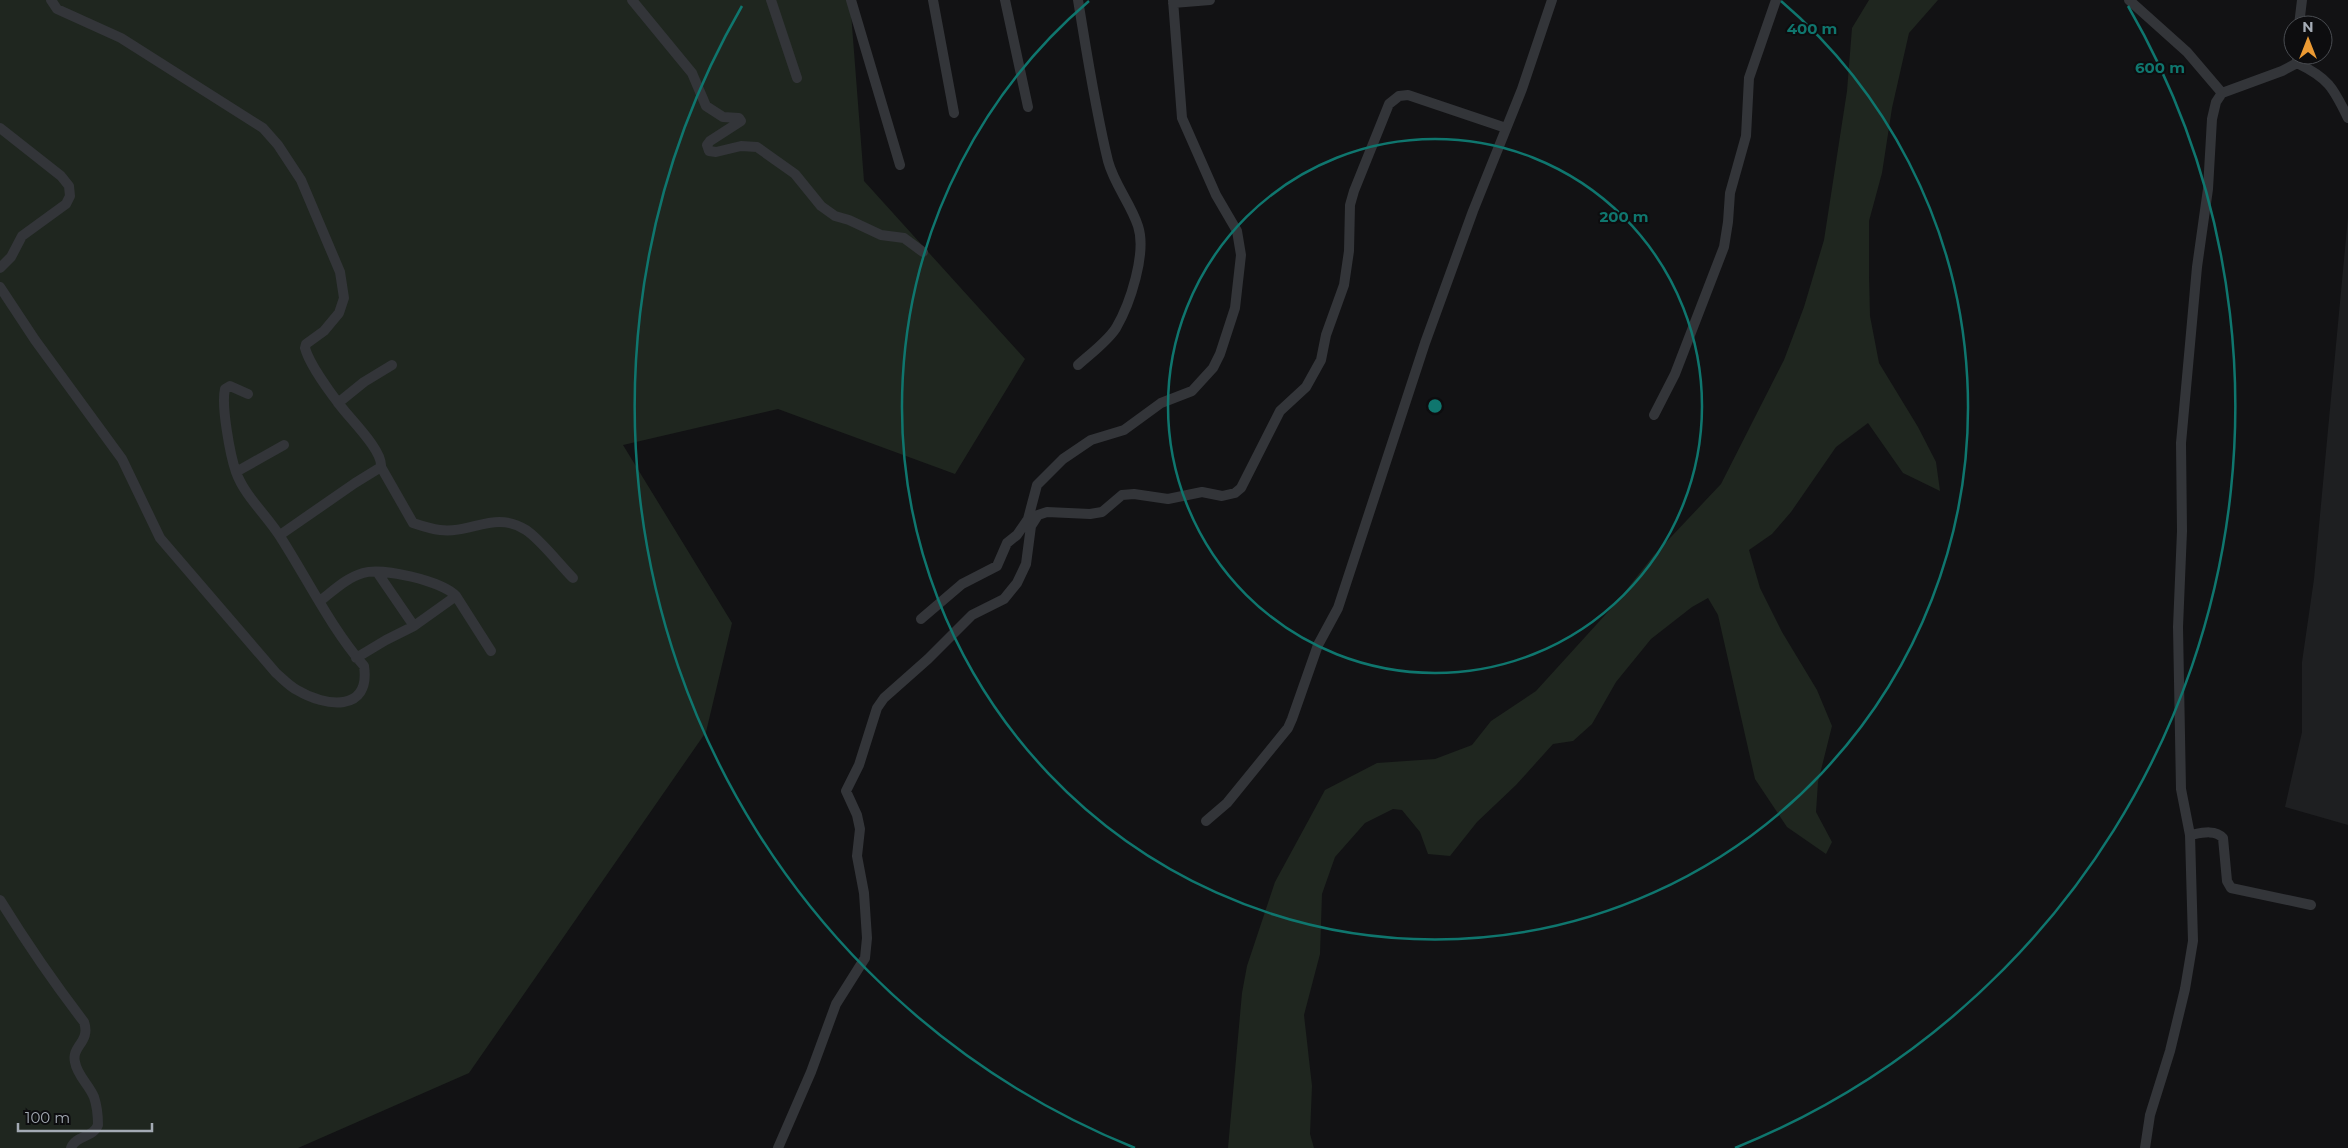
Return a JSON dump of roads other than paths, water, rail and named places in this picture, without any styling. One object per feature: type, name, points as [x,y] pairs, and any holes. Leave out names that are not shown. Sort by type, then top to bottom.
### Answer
[{"type":"street","points":[[51,0],[57,9],[121,38],[263,128],[278,145],[300,180],[340,272],[344,298],[339,313],[324,331],[306,344],[305,348],[338,403],[362,431],[381,460],[381,467],[413,523],[440,530],[498,521],[514,525],[527,531],[573,578]]},
{"type":"street","points":[[632,0],[692,73],[706,106],[723,117],[739,118],[741,121],[740,124],[710,141],[707,145],[709,151],[716,152],[741,146],[757,147],[796,174],[821,206],[835,216],[849,220],[881,235],[904,238],[923,252]]},
{"type":"street","points":[[770,0],[798,78]]},
{"type":"street","points":[[851,0],[900,165]]},
{"type":"street","points":[[933,0],[954,113]]},
{"type":"street","points":[[1005,0],[1028,107]]},
{"type":"street","points":[[1078,0],[1110,169],[1138,224],[1142,237],[1134,280],[1115,330],[1078,366]]},
{"type":"street","points":[[778,1148],[811,1072],[836,1004],[865,958],[867,938],[864,894],[857,856],[860,829],[857,815],[846,791],[858,765],[878,708],[884,698],[928,659],[972,615],[1004,599],[1017,583],[1026,564],[1033,517],[1031,510],[1033,493],[1042,478],[1063,459],[1091,440],[1124,430],[1161,403],[1184,396],[1192,391],[1213,368],[1227,336],[1238,292],[1242,255],[1237,231],[1216,195],[1182,118],[1173,1],[1210,0]]},
{"type":"street","points":[[1206,821],[1228,804],[1288,728],[1292,719],[1318,645],[1338,608],[1425,343],[1522,89],[1552,0]]},
{"type":"street","points":[[1654,416],[1676,374],[1724,247],[1730,192],[1746,136],[1749,78],[1776,0]]},
{"type":"street","points":[[2129,0],[2187,52],[2222,93]]},
{"type":"street","points":[[2300,15],[2302,0]]},
{"type":"street","points":[[2145,1148],[2150,1115],[2170,1051],[2185,989],[2193,941],[2190,835],[2181,790],[2178,627],[2182,531],[2180,444],[2197,267],[2208,188],[2212,119],[2216,102],[2222,93],[2282,71],[2290,65]]},
{"type":"street","points":[[2305,65],[2330,84],[2348,118]]},
{"type":"street","points":[[921,619],[962,584],[997,566],[1007,543],[1033,517],[1047,512],[1090,514],[1102,512],[1122,495],[1128,494],[1168,499],[1202,492],[1222,496],[1235,493],[1246,479],[1280,411],[1306,387],[1321,360],[1326,335],[1344,285],[1349,251],[1350,205],[1388,104],[1399,96],[1408,95],[1506,128]]},
{"type":"street","points":[[0,128],[61,176],[69,186],[70,196],[66,204],[22,236],[11,258],[0,268]]},
{"type":"street","points":[[0,287],[35,340],[122,459],[160,538],[276,673],[296,690],[324,702],[344,701],[359,696],[366,680],[364,666],[356,658],[280,535],[254,503],[236,472],[226,423],[223,394],[225,389],[230,386],[248,394]]},
{"type":"street","points":[[338,403],[364,382],[392,365]]},
{"type":"street","points":[[236,472],[284,445]]},
{"type":"street","points":[[280,535],[354,483],[381,467]]},
{"type":"street","points":[[320,601],[352,577],[365,572],[378,572],[431,581],[450,590],[456,596],[491,651]]},
{"type":"street","points":[[378,572],[414,626]]},
{"type":"street","points":[[356,658],[414,626],[456,596]]},
{"type":"street","points":[[2190,835],[2212,832],[2223,838],[2226,881],[2231,888],[2311,905]]},
{"type":"street","points":[[0,900],[86,1027],[87,1034],[76,1051],[75,1063],[93,1096],[98,1125],[94,1133],[75,1142],[72,1148]]}]
